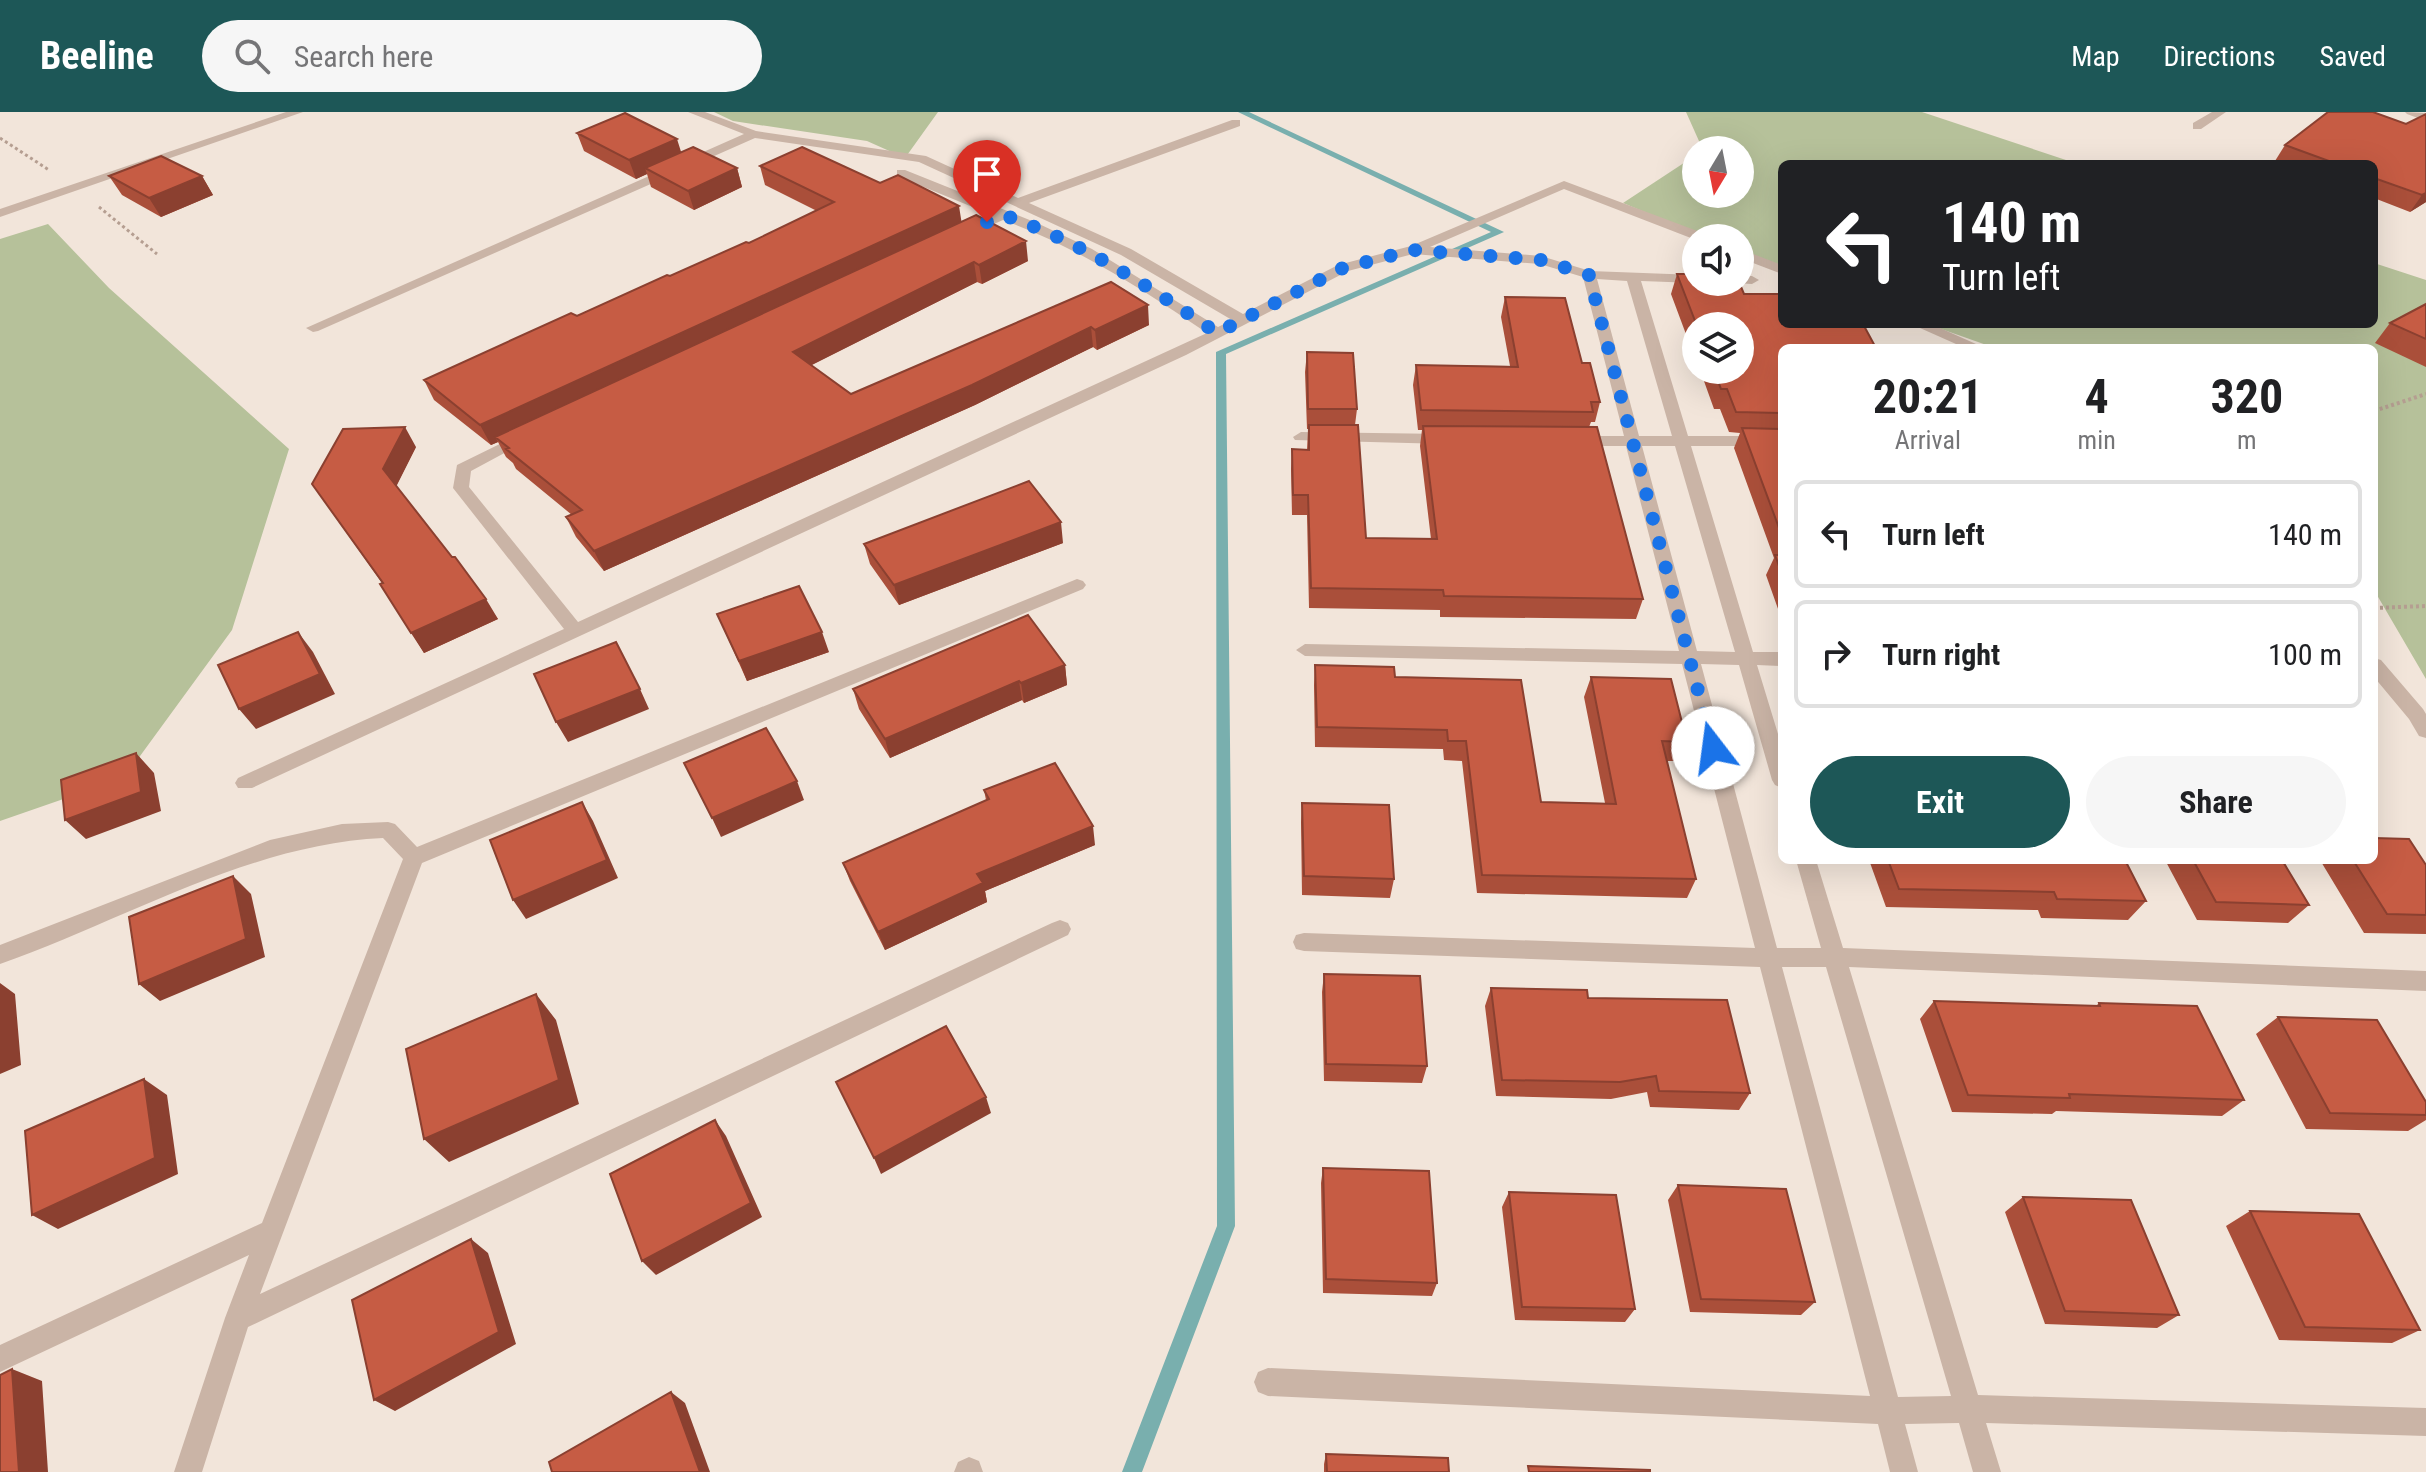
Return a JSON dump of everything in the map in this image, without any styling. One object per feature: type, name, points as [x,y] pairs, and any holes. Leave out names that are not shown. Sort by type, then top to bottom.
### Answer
[{"type":"lane","points":[[0,213],[297,112]]},
{"type":"lane","points":[[694,112],[754,134],[922,159],[1126,252],[1242,320]]},
{"type":"lane","points":[[2197,126],[2220,112]]},
{"type":"lane","points":[[2411,112],[2426,117]]},
{"type":"lane","points":[[1020,202],[1236,123]]},
{"type":"lane","points":[[313,328],[754,134]]},
{"type":"lane","points":[[901,173],[1029,224],[1118,267],[1217,333]]},
{"type":"lane","points":[[245,783],[1217,333],[1343,268],[1413,250],[1564,185],[1682,230]]},
{"type":"lane","points":[[944,242],[1003,215]]},
{"type":"lane","points":[[1413,250],[1541,260],[1589,275],[1682,279]]},
{"type":"lane","points":[[1754,259],[1778,268]]},
{"type":"lane","points":[[1589,275],[1904,1472]]},
{"type":"lane","points":[[1633,277],[1778,766]]},
{"type":"lane","points":[[1928,328],[1968,344]]},
{"type":"lane","points":[[545,428],[463,469],[461,488],[575,630]]},
{"type":"lane","points":[[1301,437],[1459,439]]},
{"type":"lane","points":[[1554,440],[1778,441]]},
{"type":"lane","points":[[188,1472],[238,1318],[414,857],[1077,585]]},
{"type":"lane","points":[[1305,650],[1778,659]]},
{"type":"lane","points":[[2378,670],[2416,714],[2426,731]]},
{"type":"lane","points":[[0,955],[270,848],[342,832],[388,830],[414,857]]},
{"type":"lane","points":[[1807,864],[1987,1472]]},
{"type":"lane","points":[[238,1318],[1060,929]]},
{"type":"lane","points":[[1304,942],[1768,958],[1834,957],[2426,981]]},
{"type":"lane","points":[[0,1359],[272,1231]]},
{"type":"lane","points":[[1268,1382],[1888,1411],[1969,1409],[2426,1422]]},
{"type":"path","points":[[2378,410],[2426,394]]},
{"type":"path","points":[[2378,608],[2426,606]]},
{"type":"green space","points":[[714,112],[938,112],[905,158],[867,141],[733,121]]},
{"type":"green space","points":[[1686,112],[1922,112],[2066,160],[1778,160],[1778,267],[1754,258],[1754,224],[1682,224],[1682,228],[1623,203],[1682,164],[1682,208],[1754,208],[1754,136],[1697,136]]},
{"type":"green space","points":[[48,224],[109,288],[289,449],[232,630],[124,778],[0,821],[0,239]]},
{"type":"green space","points":[[2378,264],[2426,280],[2426,679],[2378,597],[2378,344],[1984,344],[1938,328],[2378,328]]},
{"type":"building","points":[[2328,112],[2373,112],[2406,124],[2426,114],[2426,193],[2422,195],[2378,179],[2378,160],[2326,160],[2285,145]]},
{"type":"building","points":[[625,113],[677,139],[629,160],[577,133]]},
{"type":"building","points":[[693,147],[737,168],[688,191],[645,168]]},
{"type":"building","points":[[802,147],[880,183],[898,175],[959,206],[480,425],[424,380],[571,313],[577,316],[667,275],[749,243],[834,202],[760,166]]},
{"type":"building","points":[[161,156],[202,176],[149,198],[109,176]]},
{"type":"building","points":[[976,215],[1026,241],[979,265],[974,262],[793,352],[851,394],[1111,282],[1148,305],[1095,330],[1091,327],[972,385],[594,551],[566,517],[582,510],[495,437]]},
{"type":"building","points":[[1778,294],[1778,328],[1865,328],[1874,344],[1778,344],[1778,413],[1736,412],[1727,389],[1721,389],[1719,384],[1754,384],[1754,312],[1692,312],[1685,296]]},
{"type":"building","points":[[1505,297],[1565,298],[1582,363],[1590,363],[1600,402],[1591,402],[1593,412],[1421,410],[1416,365],[1518,367]]},
{"type":"building","points":[[2426,304],[2426,339],[2390,323]]},
{"type":"building","points":[[1307,352],[1353,353],[1357,409],[1308,409]]},
{"type":"building","points":[[1309,425],[1358,425],[1366,538],[1437,539],[1423,426],[1597,427],[1643,599],[1444,596],[1443,590],[1311,588],[1308,495],[1293,495],[1292,449],[1309,450]]},
{"type":"building","points":[[405,427],[383,469],[486,599],[411,633],[380,584],[383,583],[312,484],[343,429]]},
{"type":"building","points":[[1742,428],[1778,429],[1778,525]]},
{"type":"building","points":[[1029,481],[1061,522],[894,585],[864,544]]},
{"type":"building","points":[[799,586],[822,632],[739,661],[717,614]]},
{"type":"building","points":[[1028,615],[1065,665],[1021,683],[1019,681],[885,739],[853,689]]},
{"type":"building","points":[[298,632],[320,674],[239,709],[218,665]]},
{"type":"building","points":[[616,642],[640,689],[556,722],[534,674]]},
{"type":"building","points":[[1315,665],[1394,667],[1395,677],[1521,680],[1541,802],[1616,804],[1591,677],[1671,679],[1687,742],[1662,741],[1696,879],[1482,875],[1466,741],[1448,741],[1447,730],[1317,727]]},
{"type":"building","points":[[766,728],[797,781],[712,818],[684,763]]},
{"type":"building","points":[[136,753],[141,792],[65,820],[61,780]]},
{"type":"building","points":[[1055,763],[1093,826],[977,874],[983,883],[878,932],[843,863],[989,799],[984,790]]},
{"type":"building","points":[[582,802],[607,860],[513,900],[490,840]]},
{"type":"building","points":[[1302,803],[1389,805],[1394,879],[1304,876]]},
{"type":"building","points":[[2378,838],[2409,839],[2426,865],[2426,915],[2387,914],[2356,864],[2378,864]]},
{"type":"building","points":[[1890,864],[2127,864],[2146,901],[2057,899],[2054,892],[1899,889]]},
{"type":"building","points":[[2195,864],[2284,864],[2309,905],[2216,902]]},
{"type":"building","points":[[233,876],[246,939],[139,984],[129,917]]},
{"type":"building","points":[[1324,974],[1420,976],[1427,1066],[1326,1064]]},
{"type":"building","points":[[1491,988],[1587,990],[1588,998],[1727,1000],[1750,1093],[1659,1091],[1656,1076],[1620,1082],[1502,1080]]},
{"type":"building","points":[[536,994],[559,1080],[424,1139],[406,1049]]},
{"type":"building","points":[[1934,1001],[2197,1006],[2244,1100],[2069,1094],[2070,1098],[1968,1095]]},
{"type":"building","points":[[2278,1017],[2377,1020],[2426,1102],[2426,1115],[2330,1113]]},
{"type":"building","points":[[946,1026],[986,1097],[874,1158],[836,1082]]},
{"type":"building","points":[[144,1079],[155,1158],[32,1215],[25,1131]]},
{"type":"building","points":[[715,1120],[751,1203],[642,1261],[610,1174]]},
{"type":"building","points":[[1323,1168],[1429,1171],[1437,1283],[1326,1279]]},
{"type":"building","points":[[1678,1185],[1786,1189],[1815,1302],[1701,1299]]},
{"type":"building","points":[[1509,1192],[1616,1195],[1635,1309],[1522,1307]]},
{"type":"building","points":[[2023,1197],[2131,1200],[2179,1315],[2065,1311]]},
{"type":"building","points":[[2250,1211],[2359,1214],[2420,1330],[2305,1327]]},
{"type":"building","points":[[471,1239],[499,1332],[374,1400],[352,1300]]},
{"type":"building","points":[[12,1369],[19,1472],[0,1472],[0,1375]]},
{"type":"building","points":[[671,1392],[700,1472],[552,1472],[549,1462]]},
{"type":"building","points":[[1326,1454],[1448,1458],[1449,1472],[1327,1472]]},
{"type":"building","points":[[1528,1466],[1650,1470],[1650,1472],[1529,1472]]},
{"type":"waterway","points":[[1132,1472],[1226,1226],[1221,352],[1499,232],[1242,112]]},
{"type":"route","points":[[987,222],[1003,215],[1051,234],[1118,267],[1217,333],[1343,268],[1413,250],[1541,260],[1589,275],[1713,748]]}]
